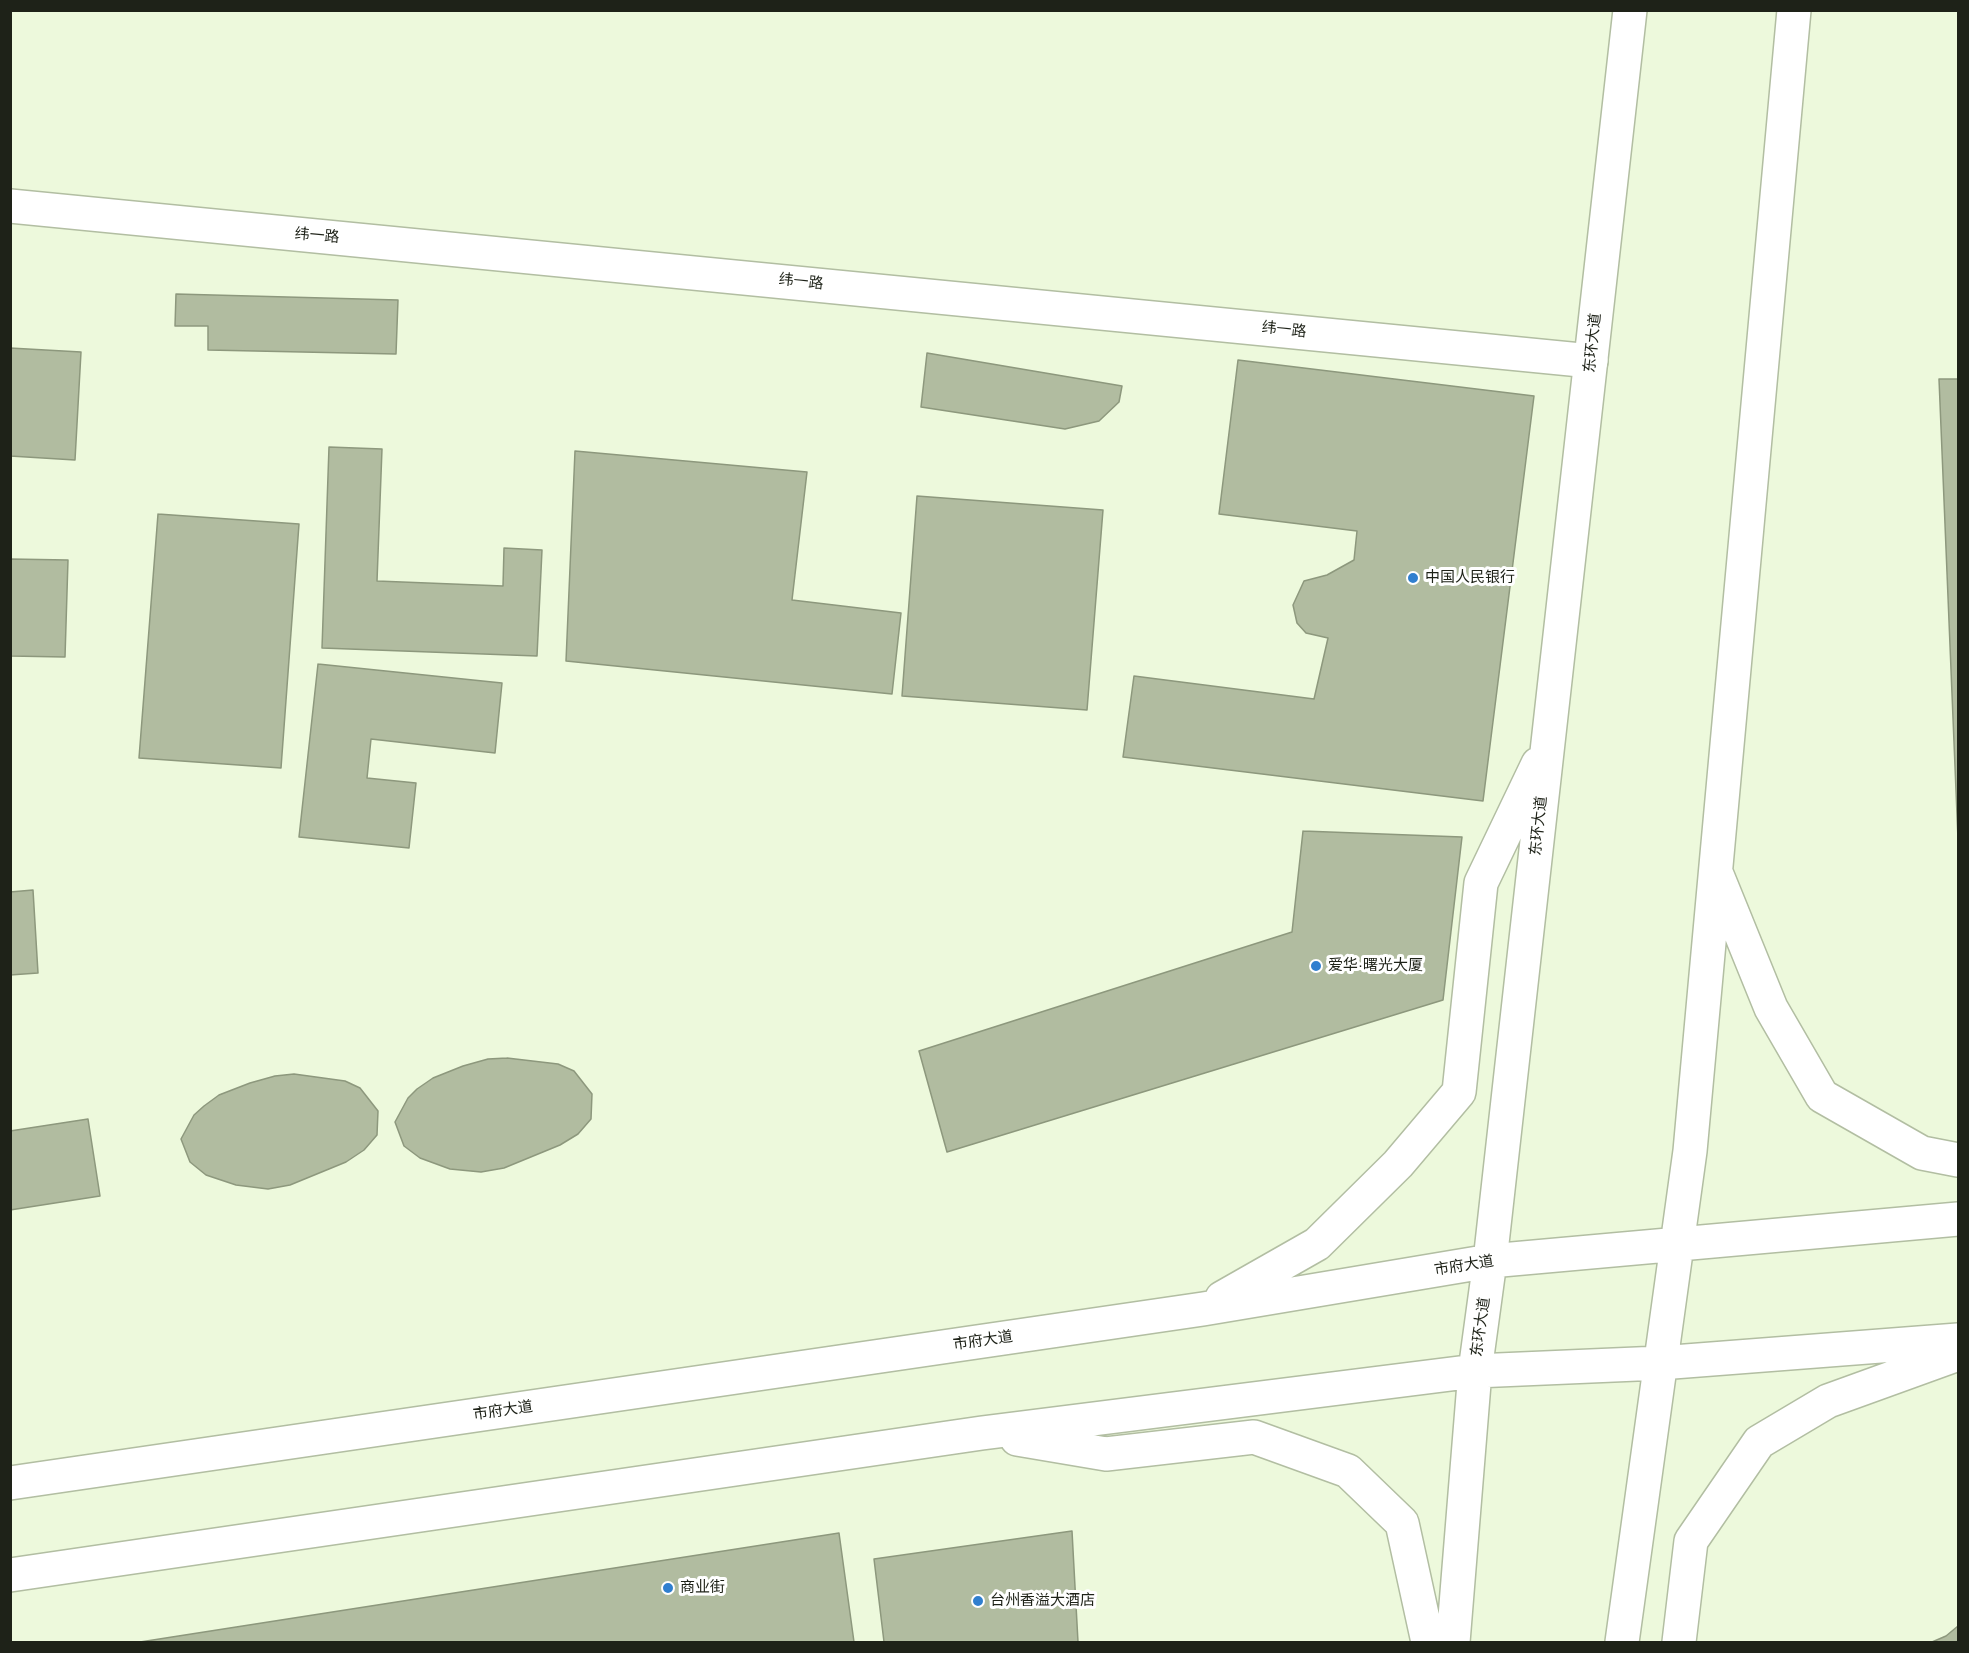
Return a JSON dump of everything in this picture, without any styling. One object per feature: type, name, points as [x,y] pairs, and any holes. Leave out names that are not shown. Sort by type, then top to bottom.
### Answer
[{"type":"main road","name":"东环大道","points":[[1454,1642],[1475,1371],[1490,1261],[1630,10]]},
{"type":"main road","points":[[1622,1642],[1690,1151],[1794,10]]},
{"type":"main road","name":"纬一路","points":[[10,206],[1591,361]]},
{"type":"main road","points":[[1203,1309],[1317,1244],[1398,1164],[1459,1092],[1481,883],[1548,741]]},
{"type":"main road","points":[[1715,870],[1771,1008],[1822,1096],[1922,1153],[1959,1160]]},
{"type":"main road","name":"市府大道","points":[[10,1483],[1203,1309],[1490,1261],[1959,1219]]},
{"type":"main road","points":[[10,1575],[982,1433],[1475,1371],[1660,1363],[1959,1340]]},
{"type":"main road","points":[[1679,1642],[1691,1540],[1759,1442],[1828,1401],[1959,1354]]},
{"type":"main road","points":[[982,1433],[1106,1454],[1254,1437],[1348,1471],[1402,1524],[1428,1642]]},
{"type":"building","points":[[176,294],[398,300],[396,354],[208,350],[208,326],[175,326]]},
{"type":"building","points":[[10,348],[81,352],[75,460],[10,456]]},
{"type":"building","points":[[927,353],[1122,386],[1119,402],[1099,421],[1065,429],[921,407]]},
{"type":"building","name":"中国人民银行","points":[[1238,360],[1534,396],[1483,801],[1123,757],[1134,676],[1314,699],[1328,638],[1306,633],[1297,623],[1293,605],[1304,581],[1327,575],[1354,560],[1357,531],[1219,514]]},
{"type":"building","points":[[1939,379],[1958,379],[1958,839]]},
{"type":"building","points":[[329,447],[382,449],[377,581],[503,586],[504,548],[542,550],[537,656],[322,648]]},
{"type":"building","points":[[575,451],[807,472],[792,600],[901,613],[892,694],[566,661]]},
{"type":"building","points":[[917,496],[1103,510],[1087,710],[902,696]]},
{"type":"building","points":[[158,514],[299,524],[281,768],[139,758]]},
{"type":"building","points":[[10,559],[68,560],[65,657],[10,656]]},
{"type":"building","points":[[318,664],[502,683],[495,753],[371,739],[367,778],[416,783],[409,848],[299,837]]},
{"type":"building","name":"爱华·曙光大厦","points":[[1303,831],[1462,837],[1443,1000],[947,1152],[919,1051],[1292,932]]},
{"type":"building","points":[[33,890],[38,973],[10,975],[10,892]]},
{"type":"building","points":[[507,1058],[558,1064],[574,1071],[592,1094],[591,1119],[578,1134],[560,1145],[504,1168],[481,1172],[450,1169],[420,1158],[404,1146],[395,1122],[408,1098],[417,1089],[433,1078],[463,1066],[488,1059]]},
{"type":"building","points":[[294,1074],[345,1081],[360,1088],[378,1111],[377,1135],[364,1150],[346,1162],[290,1185],[268,1189],[236,1185],[206,1175],[190,1162],[181,1139],[194,1115],[204,1106],[219,1095],[250,1083],[275,1076]]},
{"type":"building","points":[[88,1119],[100,1196],[10,1210],[10,1131]]},
{"type":"building","name":"台州香溢大酒店","points":[[1072,1531],[1078,1642],[884,1642],[874,1559]]},
{"type":"building","name":"商业街","points":[[839,1533],[854,1642],[140,1642]]},
{"type":"building","points":[[1958,1626],[1958,1642],[1932,1642],[1946,1636]]},
{"type":"place","name":"中国人民银行","points":[[1413,578]]},
{"type":"place","name":"爱华·曙光大厦","points":[[1316,966]]},
{"type":"place","name":"商业街","points":[[668,1588]]},
{"type":"place","name":"台州香溢大酒店","points":[[978,1601]]}]
